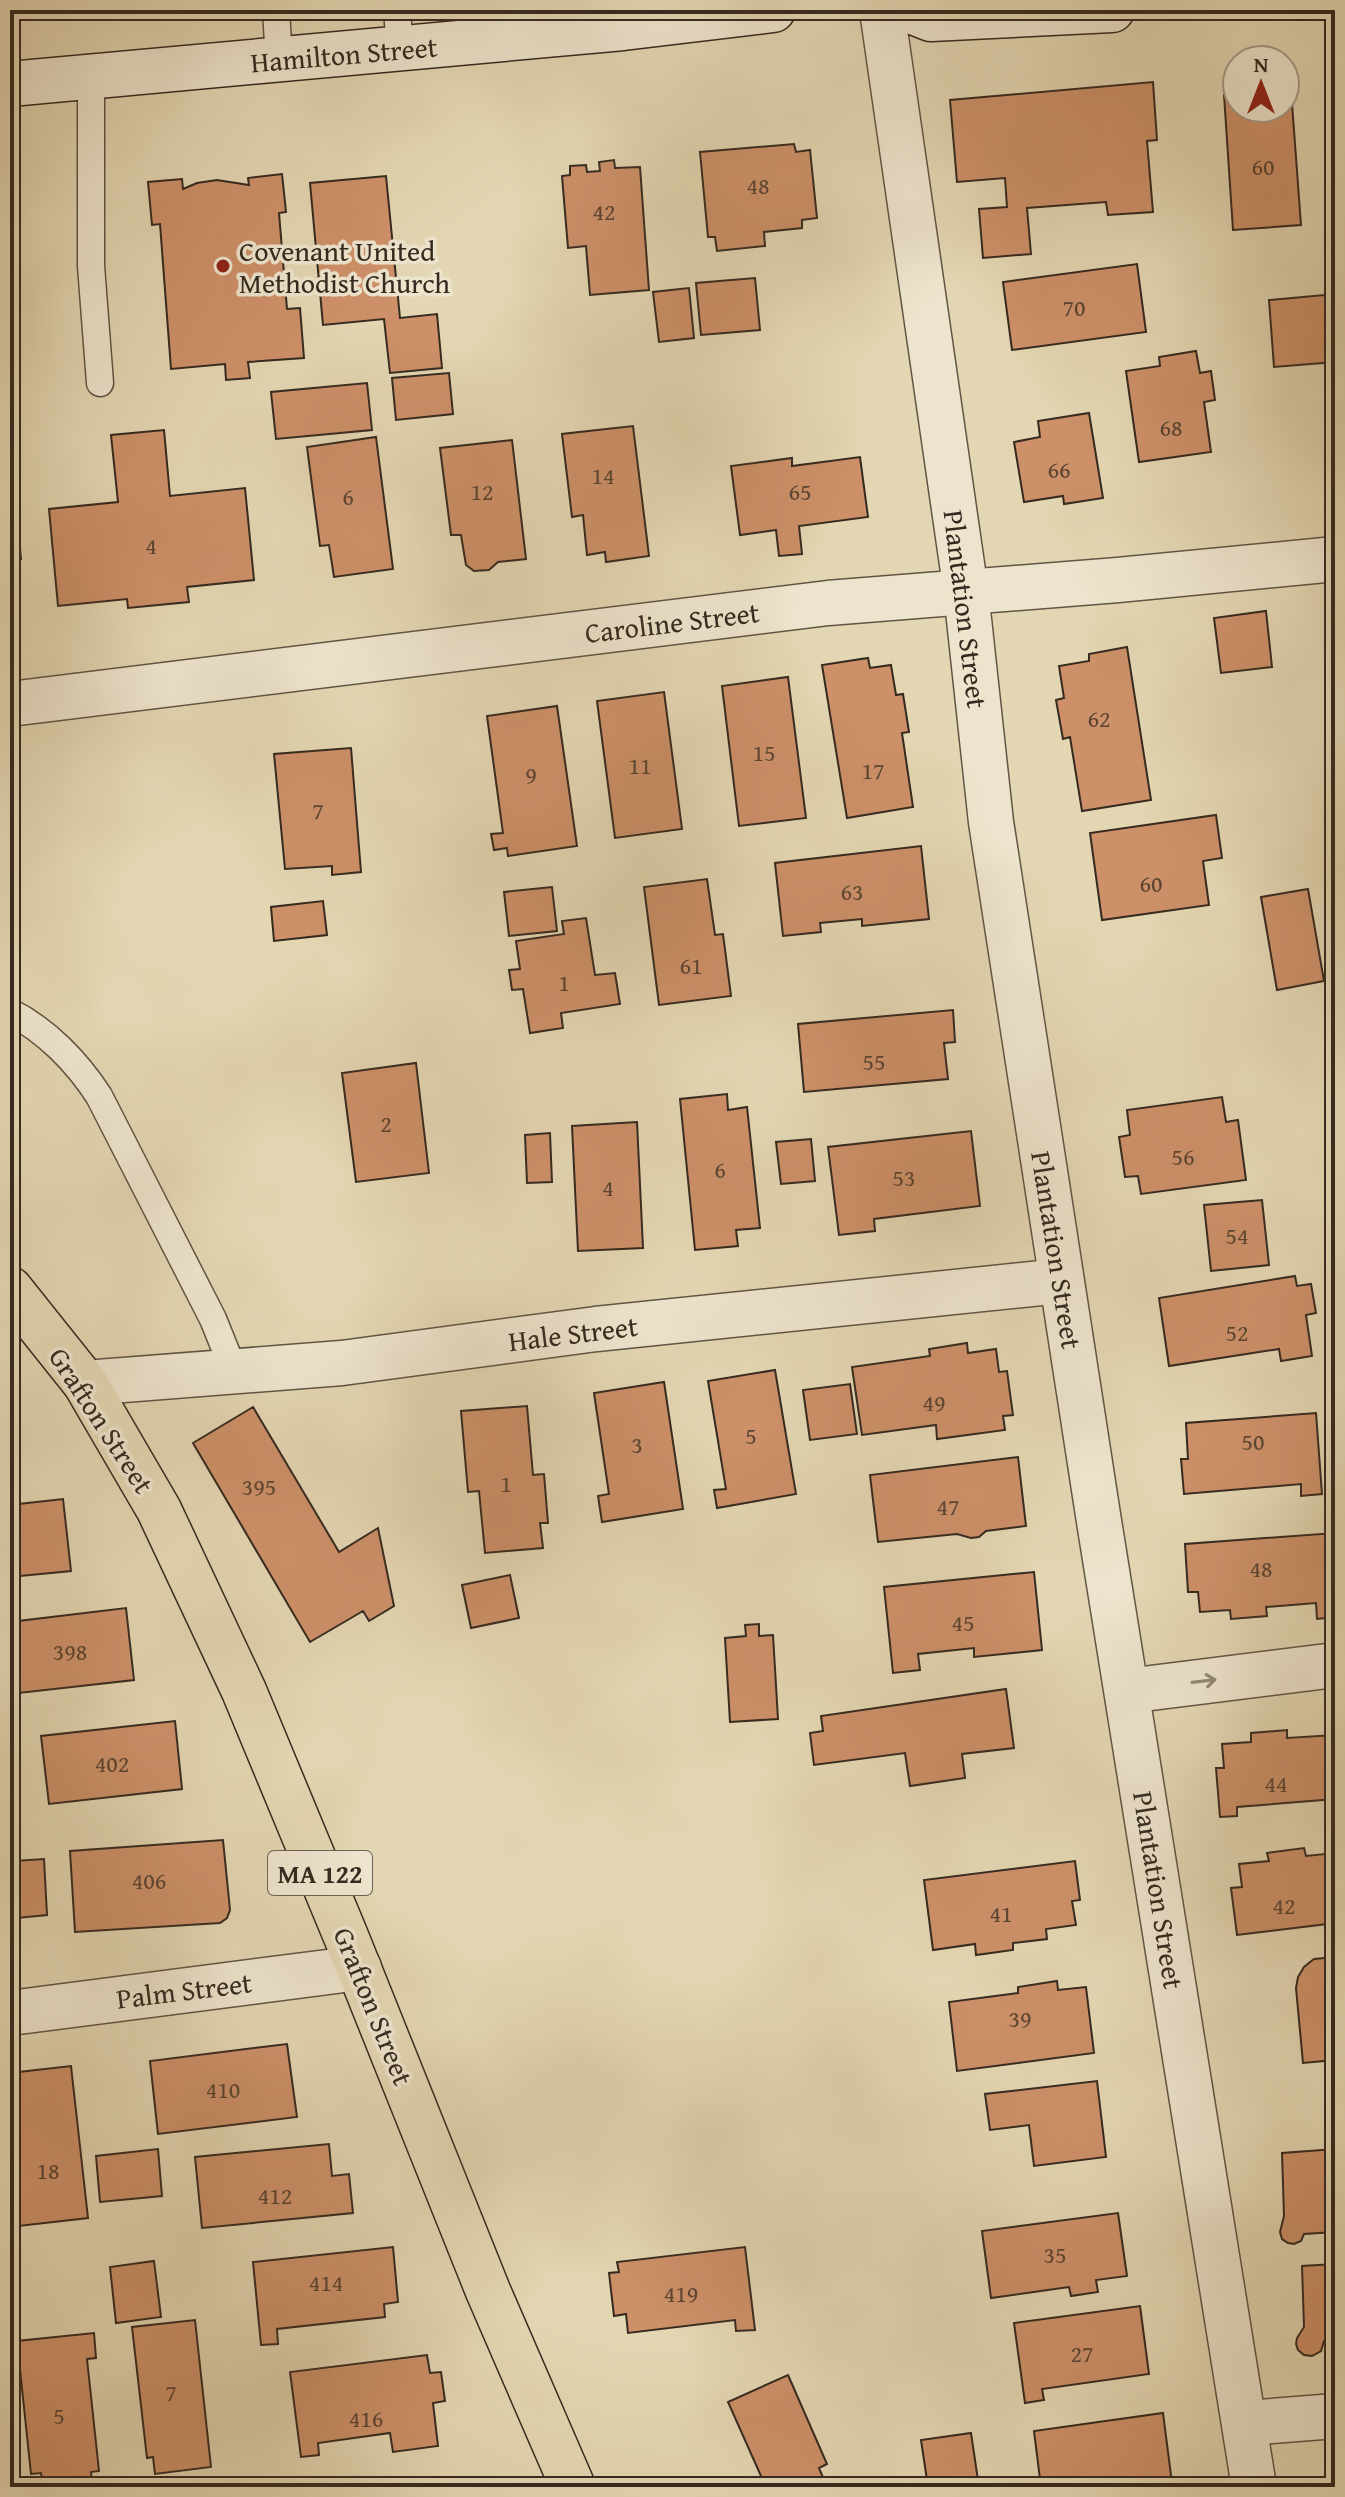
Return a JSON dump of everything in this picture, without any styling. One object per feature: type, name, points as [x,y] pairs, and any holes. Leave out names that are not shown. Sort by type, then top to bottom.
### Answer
[{"type":"highway","name":"Grafton Street","points":[[10,1289],[85,1383],[159,1510],[244,1691],[488,2291],[573,2487]]},
{"type":"street","name":"Hamilton Street","points":[[10,84],[279,60],[398,29],[623,28],[773,10]]},
{"type":"street","name":"Plantation Street","points":[[882,10],[966,592],[991,822],[1061,1281],[1254,2487]]},
{"type":"street","points":[[908,10],[931,19],[1112,10]]},
{"type":"street","name":"Caroline Street","points":[[10,704],[828,603],[1335,559]]},
{"type":"street","name":"Hale Street","points":[[85,1383],[342,1363],[596,1329],[1061,1281]]},
{"type":"street","points":[[1127,1691],[1335,1665]]},
{"type":"street","name":"Palm Street","points":[[10,2013],[359,1968]]},
{"type":"street","points":[[1246,2423],[1335,2416]]},
{"type":"lane","points":[[276,10],[279,60]]},
{"type":"lane","points":[[91,77],[91,266],[100,383]]},
{"type":"lane","points":[[10,1012],[33,1024],[84,1073],[99,1096],[206,1305],[234,1371]]},
{"type":"building","points":[[1153,82],[1157,140],[1147,141],[1153,212],[1108,215],[1106,202],[1027,208],[1031,254],[983,258],[979,209],[1007,207],[1005,178],[957,182],[950,100]]},
{"type":"building","points":[[1226,124],[1294,124],[1301,225],[1233,230]]},
{"type":"building","points":[[794,144],[796,152],[810,150],[817,218],[802,220],[802,228],[764,232],[765,246],[717,251],[715,237],[708,237],[700,152]]},
{"type":"building","points":[[614,160],[615,168],[640,167],[649,290],[590,295],[586,246],[568,248],[562,176],[570,175],[570,166],[586,165],[587,172],[600,171],[599,162]]},
{"type":"building","name":"Covenant United Methodist Church","points":[[282,174],[286,212],[279,213],[287,309],[300,308],[304,358],[248,362],[250,378],[226,380],[225,364],[171,369],[160,224],[152,225],[148,182],[182,179],[183,189],[217,180],[249,185],[248,178]]},
{"type":"building","points":[[386,176],[400,318],[437,314],[442,368],[390,373],[384,319],[323,325],[310,183]]},
{"type":"building","points":[[1137,264],[1146,332],[1012,350],[1003,282]]},
{"type":"building","points":[[755,278],[760,330],[701,335],[696,283]]},
{"type":"building","points":[[689,288],[694,338],[659,342],[653,292]]},
{"type":"building","points":[[1335,294],[1335,362],[1274,367],[1269,300]]},
{"type":"building","points":[[1196,351],[1200,373],[1211,371],[1215,400],[1204,402],[1211,452],[1139,462],[1126,371],[1160,366],[1159,357]]},
{"type":"building","points":[[449,373],[453,414],[396,420],[392,378]]},
{"type":"building","points":[[367,383],[372,430],[276,439],[271,392]]},
{"type":"building","points":[[1089,413],[1103,498],[1064,504],[1063,496],[1024,502],[1014,442],[1040,437],[1038,421]]},
{"type":"building","points":[[633,426],[649,556],[606,562],[605,552],[587,555],[583,515],[572,517],[562,434]]},
{"type":"building","points":[[164,430],[170,496],[245,488],[254,580],[187,587],[189,602],[128,608],[127,599],[58,606],[49,509],[118,502],[111,435]]},
{"type":"building","points":[[376,437],[393,569],[334,577],[329,545],[320,546],[307,447]]},
{"type":"building","points":[[512,440],[526,559],[498,562],[489,570],[474,571],[466,565],[461,535],[451,535],[440,448]]},
{"type":"building","points":[[10,441],[21,559],[10,560]]},
{"type":"building","points":[[860,457],[868,517],[799,526],[802,554],[779,556],[776,530],[740,535],[731,466],[792,458],[792,466]]},
{"type":"building","points":[[1266,611],[1272,667],[1221,673],[1214,618]]},
{"type":"building","points":[[1127,647],[1151,800],[1082,811],[1070,737],[1063,739],[1056,700],[1064,698],[1059,666],[1089,661],[1089,654]]},
{"type":"building","points":[[868,658],[870,668],[891,665],[896,695],[903,694],[909,732],[902,733],[913,807],[847,818],[822,665]]},
{"type":"building","points":[[788,677],[806,818],[739,826],[722,686]]},
{"type":"building","points":[[664,692],[682,829],[615,838],[597,701]]},
{"type":"building","points":[[557,706],[577,846],[508,856],[507,848],[494,850],[491,834],[503,833],[487,716]]},
{"type":"building","points":[[351,748],[361,872],[332,875],[332,866],[285,869],[274,754]]},
{"type":"building","points":[[1216,815],[1222,858],[1203,861],[1209,905],[1102,920],[1090,833]]},
{"type":"building","points":[[921,846],[929,919],[862,926],[862,919],[820,923],[821,932],[783,936],[775,863]]},
{"type":"building","points":[[707,879],[715,935],[723,934],[731,996],[659,1005],[644,887]]},
{"type":"building","points":[[552,887],[557,931],[509,936],[504,892]]},
{"type":"building","points":[[1308,889],[1324,981],[1277,990],[1261,897]]},
{"type":"building","points":[[323,901],[327,935],[274,941],[271,907]]},
{"type":"building","points":[[586,918],[595,975],[615,973],[620,1004],[561,1013],[563,1028],[530,1033],[523,989],[512,990],[509,970],[520,969],[516,941],[564,934],[562,921]]},
{"type":"building","points":[[953,1010],[955,1042],[944,1043],[948,1079],[804,1092],[798,1024]]},
{"type":"building","points":[[416,1063],[429,1173],[356,1182],[342,1073]]},
{"type":"building","points":[[727,1094],[728,1110],[747,1107],[760,1228],[736,1230],[738,1246],[695,1250],[680,1099]]},
{"type":"building","points":[[1222,1097],[1226,1122],[1238,1120],[1246,1180],[1141,1194],[1138,1176],[1125,1177],[1119,1137],[1130,1135],[1127,1110]]},
{"type":"building","points":[[637,1122],[643,1248],[578,1251],[572,1126]]},
{"type":"building","points":[[971,1131],[980,1206],[874,1219],[875,1231],[839,1235],[828,1147]]},
{"type":"building","points":[[550,1133],[552,1182],[527,1183],[525,1135]]},
{"type":"building","points":[[811,1139],[815,1181],[781,1184],[776,1142]]},
{"type":"building","points":[[1262,1200],[1269,1265],[1211,1271],[1204,1205]]},
{"type":"building","points":[[1295,1276],[1297,1286],[1311,1284],[1316,1313],[1306,1315],[1312,1356],[1281,1361],[1279,1349],[1169,1366],[1159,1298]]},
{"type":"building","points":[[967,1343],[968,1353],[996,1349],[999,1372],[1007,1371],[1013,1415],[1003,1416],[1005,1430],[937,1439],[936,1425],[862,1435],[852,1367],[930,1356],[929,1349]]},
{"type":"building","points":[[775,1370],[796,1494],[717,1508],[714,1490],[726,1489],[708,1381]]},
{"type":"building","points":[[664,1382],[683,1509],[602,1522],[598,1496],[609,1494],[594,1393]]},
{"type":"building","points":[[850,1384],[857,1434],[810,1440],[803,1390]]},
{"type":"building","points":[[527,1406],[533,1475],[544,1474],[548,1523],[540,1523],[543,1548],[485,1553],[479,1491],[468,1492],[461,1411]]},
{"type":"building","points":[[253,1407],[339,1552],[378,1528],[394,1606],[369,1621],[363,1611],[310,1642],[193,1443]]},
{"type":"building","points":[[1316,1413],[1322,1494],[1301,1496],[1301,1484],[1184,1494],[1181,1459],[1188,1459],[1186,1423]]},
{"type":"building","points":[[1018,1457],[1026,1526],[986,1531],[979,1537],[971,1538],[957,1534],[878,1542],[870,1475]]},
{"type":"building","points":[[63,1499],[71,1571],[10,1577],[10,1505]]},
{"type":"building","points":[[1335,1533],[1335,1617],[1317,1619],[1316,1603],[1266,1607],[1267,1616],[1231,1619],[1230,1610],[1200,1612],[1198,1592],[1188,1592],[1185,1544]]},
{"type":"building","points":[[1034,1572],[1042,1650],[974,1657],[974,1648],[918,1654],[920,1670],[893,1673],[884,1587]]},
{"type":"building","points":[[510,1575],[519,1618],[471,1628],[462,1585]]},
{"type":"building","points":[[126,1608],[134,1680],[10,1694],[10,1622]]},
{"type":"building","points":[[759,1624],[759,1636],[773,1635],[778,1719],[730,1722],[725,1638],[746,1636],[745,1625]]},
{"type":"building","points":[[1006,1689],[1014,1748],[962,1754],[965,1778],[910,1786],[905,1753],[814,1765],[810,1733],[823,1731],[821,1716]]},
{"type":"building","points":[[175,1721],[182,1789],[49,1804],[41,1736]]},
{"type":"building","points":[[1287,1730],[1287,1738],[1335,1735],[1335,1799],[1237,1807],[1237,1816],[1220,1817],[1216,1768],[1224,1768],[1222,1744],[1251,1742],[1251,1733]]},
{"type":"building","points":[[223,1840],[230,1910],[227,1918],[220,1923],[75,1932],[70,1851]]},
{"type":"building","points":[[1304,1848],[1306,1856],[1335,1853],[1335,1923],[1237,1935],[1231,1888],[1242,1887],[1239,1864],[1269,1861],[1267,1853]]},
{"type":"building","points":[[44,1859],[47,1915],[17,1918],[14,1861]]},
{"type":"building","points":[[1075,1861],[1080,1900],[1072,1901],[1076,1925],[1046,1929],[1047,1939],[1013,1943],[1013,1950],[976,1955],[975,1944],[933,1950],[924,1880]]},
{"type":"building","points":[[1335,1957],[1335,2060],[1303,2063],[1296,1988],[1298,1977],[1314,1959]]},
{"type":"building","points":[[1057,1981],[1058,1990],[1086,1987],[1094,2053],[957,2071],[949,2002],[1018,1993],[1018,1987]]},
{"type":"building","points":[[287,2044],[297,2117],[158,2134],[150,2061]]},
{"type":"building","points":[[71,2066],[88,2218],[10,2227],[10,2199],[17,2198],[10,2141],[10,2073]]},
{"type":"building","points":[[1097,2081],[1106,2157],[1034,2166],[1029,2125],[990,2130],[985,2094]]},
{"type":"building","points":[[329,2144],[332,2176],[349,2174],[353,2213],[202,2228],[195,2157]]},
{"type":"building","points":[[158,2149],[162,2196],[100,2202],[96,2156]]},
{"type":"building","points":[[1335,2149],[1335,2232],[1304,2234],[1301,2241],[1288,2243],[1282,2239],[1280,2232],[1284,2216],[1282,2153]]},
{"type":"building","points":[[1118,2213],[1127,2276],[1096,2280],[1098,2292],[1071,2296],[1069,2287],[991,2298],[982,2231]]},
{"type":"building","points":[[393,2247],[398,2302],[384,2304],[385,2317],[277,2329],[278,2344],[261,2345],[253,2262]]},
{"type":"building","points":[[745,2247],[755,2330],[736,2331],[735,2320],[628,2333],[626,2314],[614,2316],[609,2273],[619,2272],[617,2262]]},
{"type":"building","points":[[154,2261],[161,2317],[116,2323],[110,2267]]},
{"type":"building","points":[[1335,2264],[1335,2341],[1324,2341],[1321,2351],[1312,2356],[1304,2355],[1296,2344],[1304,2327],[1302,2266]]},
{"type":"building","points":[[1140,2306],[1149,2374],[1042,2389],[1044,2400],[1025,2403],[1014,2323]]},
{"type":"building","points":[[195,2320],[211,2467],[155,2474],[153,2457],[147,2458],[132,2327]]},
{"type":"building","points":[[94,2333],[96,2358],[87,2359],[99,2471],[91,2472],[92,2484],[43,2487],[41,2473],[31,2474],[17,2341]]},
{"type":"building","points":[[427,2355],[430,2373],[441,2372],[445,2401],[433,2403],[438,2446],[393,2452],[390,2433],[318,2443],[319,2455],[301,2457],[290,2372]]},
{"type":"building","points":[[788,2375],[827,2464],[819,2468],[827,2487],[760,2487],[765,2485],[728,2402]]},
{"type":"building","points":[[1163,2413],[1172,2483],[1144,2487],[1041,2487],[1034,2431]]},
{"type":"building","points":[[971,2433],[979,2487],[928,2487],[921,2440]]},
{"type":"place","name":"Covenant United Methodist Church","points":[[223,266]]}]
